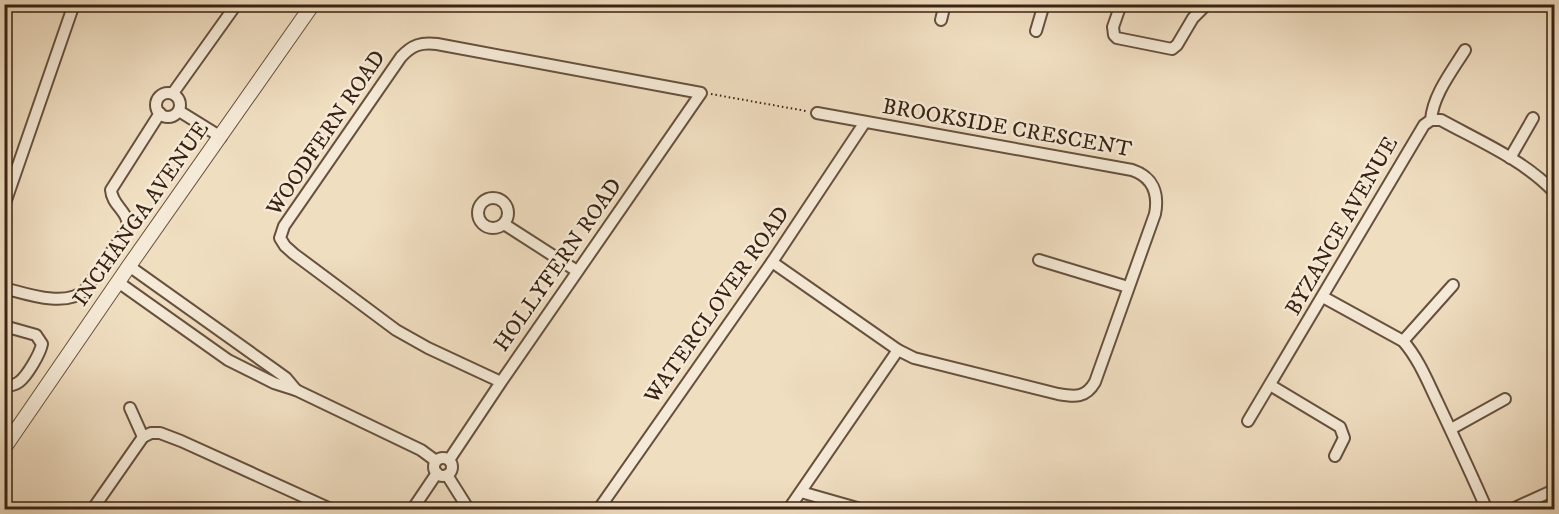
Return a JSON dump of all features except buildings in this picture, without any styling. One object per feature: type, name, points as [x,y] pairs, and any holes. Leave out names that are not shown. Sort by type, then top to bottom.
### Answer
[{"type":"street","points":[[4,206],[74,4]]},
{"type":"street","points":[[173,93],[180,103],[176,114],[168,117],[160,113],[156,105],[157,100],[164,94],[173,93],[234,9],[235,4]]},
{"type":"street","name":"INCHANGA AVENUE","points":[[4,448],[313,4]]},
{"type":"street","points":[[940,20],[945,4]]},
{"type":"street","points":[[1036,31],[1044,4]]},
{"type":"street","points":[[1121,4],[1113,27],[1117,38],[1172,49],[1178,45],[1192,18],[1207,4]]},
{"type":"street","name":"WOODFERN ROAD","points":[[501,382],[428,348],[396,330],[285,246],[280,238],[284,226],[401,57],[412,47],[420,44],[437,44],[701,93]]},
{"type":"street","name":"BYZANCE AVENUE","points":[[1248,421],[1424,125],[1431,120],[1438,96],[1465,50]]},
{"type":"street","name":"HOLLYFERN ROAD","points":[[449,460],[701,93]]},
{"type":"street","points":[[178,111],[221,137]]},
{"type":"street","points":[[4,288],[66,299],[76,297],[85,290],[128,228],[127,217],[112,198],[111,190],[160,113]]},
{"type":"street","name":"BROOKSIDE CRESCENT","points":[[772,262],[898,350],[923,362],[1058,394],[1080,396],[1089,391],[1095,382],[1156,206],[1155,189],[1149,180],[1142,174],[1114,166],[817,113]]},
{"type":"street","points":[[1510,158],[1533,118]]},
{"type":"street","points":[[1431,120],[1441,120],[1510,158],[1554,192]]},
{"type":"street","name":"WATERCLOVER ROAD","points":[[598,510],[772,262],[865,122]]},
{"type":"street","points":[[504,224],[577,271]]},
{"type":"street","points":[[1039,260],[1128,287]]},
{"type":"street","points":[[129,266],[286,378],[296,390]]},
{"type":"street","points":[[118,282],[228,360],[421,450],[436,461]]},
{"type":"street","points":[[1403,341],[1453,285]]},
{"type":"street","points":[[160,312],[171,297]]},
{"type":"street","points":[[1323,297],[1403,341],[1422,370],[1487,510]]},
{"type":"street","points":[[4,326],[36,335],[42,344],[38,355],[22,379],[17,384],[4,386]]},
{"type":"street","points":[[228,360],[239,344]]},
{"type":"street","points":[[788,510],[898,350]]},
{"type":"street","points":[[1270,385],[1340,427],[1344,438],[1335,456]]},
{"type":"street","points":[[1451,429],[1505,399]]},
{"type":"street","points":[[130,408],[143,436]]},
{"type":"street","points":[[92,510],[143,436],[151,433],[164,434],[333,510]]},
{"type":"street","points":[[412,510],[442,474],[452,466],[449,460],[442,458],[436,461],[434,468],[442,474],[469,510]]},
{"type":"street","points":[[1510,510],[1554,490]]},
{"type":"street","points":[[801,492],[864,510]]},
{"type":"path","points":[[701,93],[817,113]]}]
